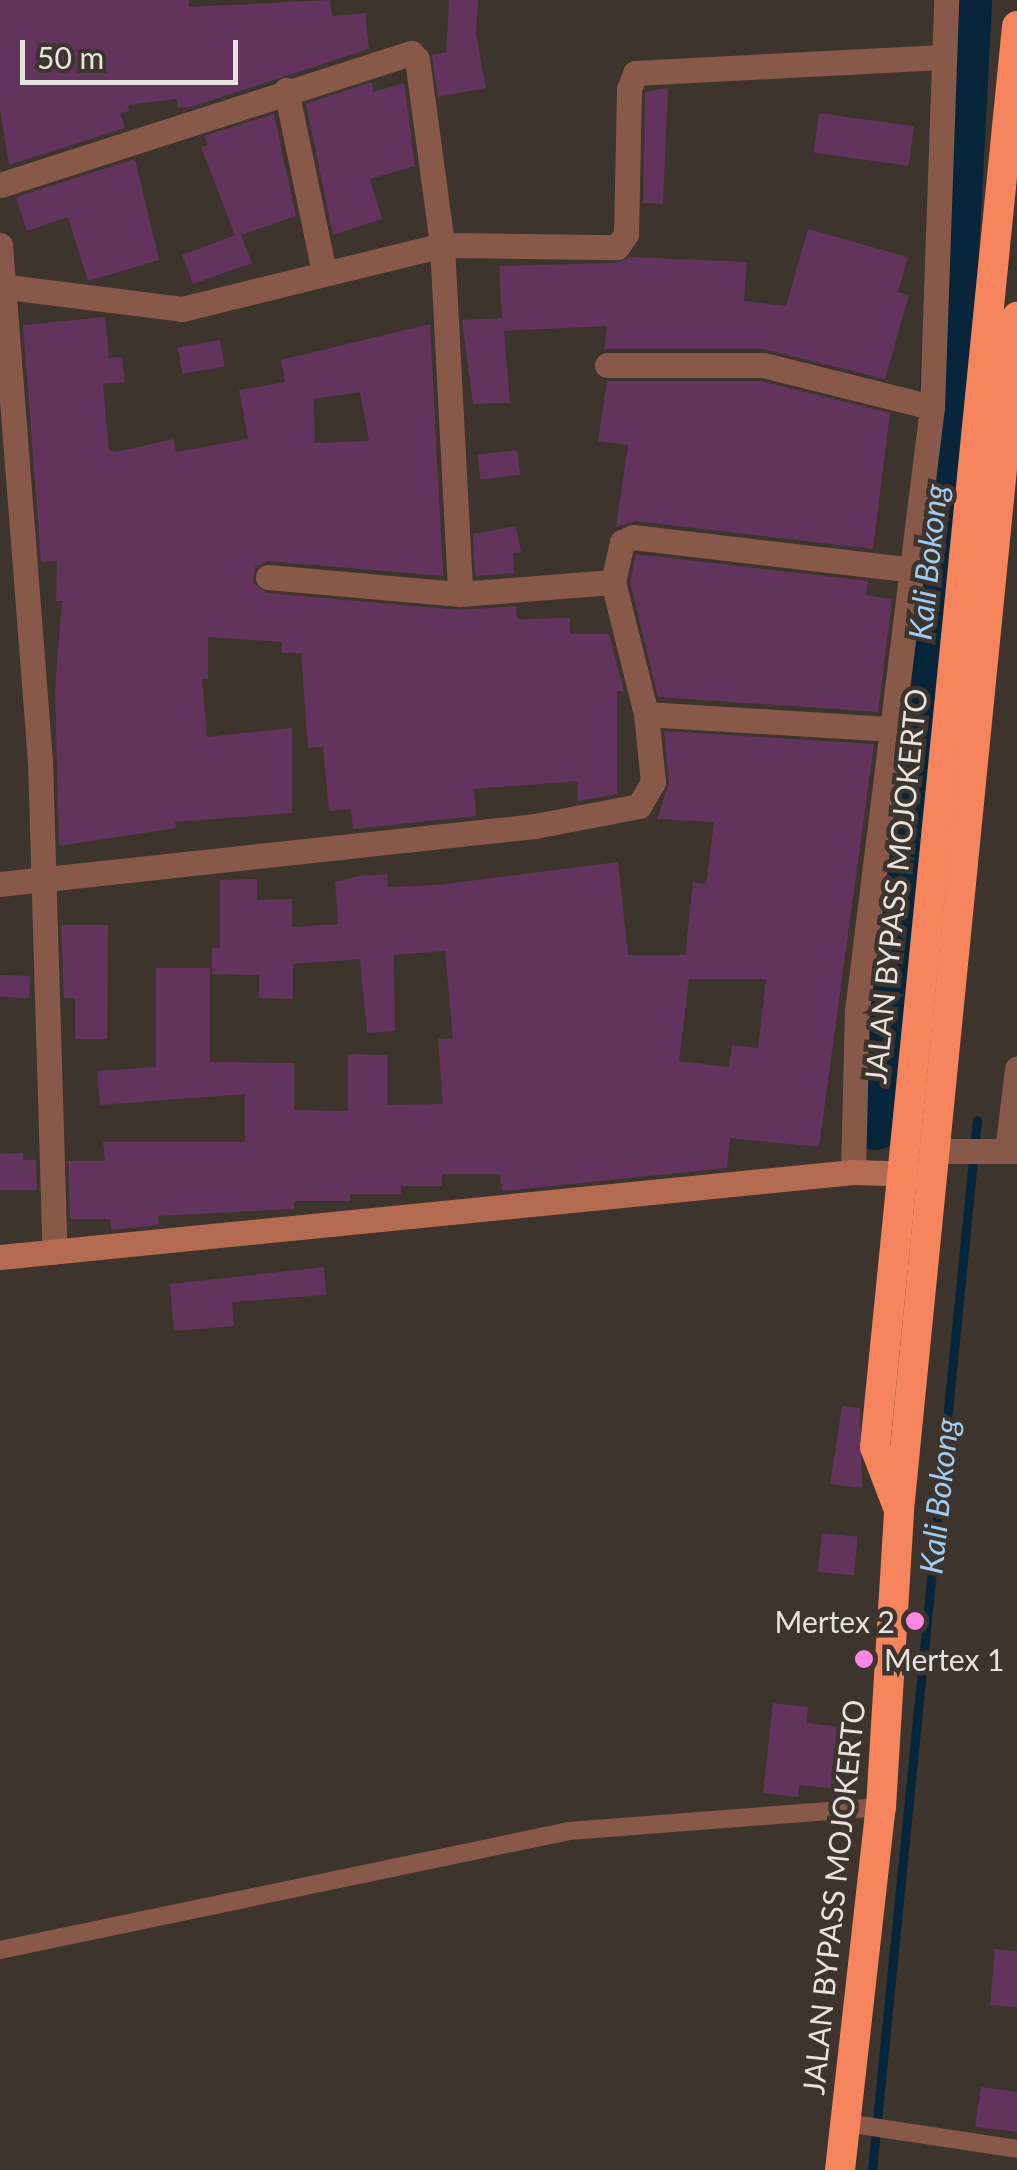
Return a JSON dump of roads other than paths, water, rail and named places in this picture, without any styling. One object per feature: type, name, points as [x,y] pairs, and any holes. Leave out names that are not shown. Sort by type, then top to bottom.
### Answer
[{"type":"highway","name":"JALAN BYPASS MOJOKERTO","points":[[899,1510],[875,1447],[1017,26]]},
{"type":"highway","name":"JALAN BYPASS MOJOKERTO","points":[[840,2170],[856,2124],[882,1807],[899,1510],[939,1158],[1017,317]]},
{"type":"main road","points":[[0,1257],[853,1172],[900,1175],[939,1158]]},
{"type":"street","points":[[853,1172],[857,1011],[932,407],[946,0]]},
{"type":"street","points":[[0,185],[286,90],[406,53],[415,56],[442,245],[460,594]]},
{"type":"street","points":[[8,287],[182,309],[442,245],[622,244],[629,90],[642,70],[942,57]]},
{"type":"street","points":[[286,90],[324,272]]},
{"type":"street","points":[[0,246],[8,287],[44,880],[55,1252]]},
{"type":"street","points":[[606,365],[763,365],[932,407]]},
{"type":"street","points":[[0,884],[534,826],[639,806],[652,782],[646,714],[614,582],[622,542],[633,537],[912,570]]},
{"type":"street","points":[[268,577],[460,594],[614,582]]},
{"type":"street","points":[[646,714],[894,730]]},
{"type":"street","points":[[905,1138],[939,1158],[1004,1152],[1017,1069]]},
{"type":"lane","points":[[0,1950],[569,1832],[882,1807]]},
{"type":"lane","points":[[856,2124],[1017,2149]]},
{"type":"waterway","name":"Kali Bokong","points":[[875,1124],[898,821],[944,423],[966,0]]},
{"type":"waterway","name":"Kali Bokong","points":[[872,2170],[977,1120]]},
{"type":"place","name":"Mertex 2","points":[[915,1621]]},
{"type":"place","name":"Mertex 1","points":[[864,1659]]}]
